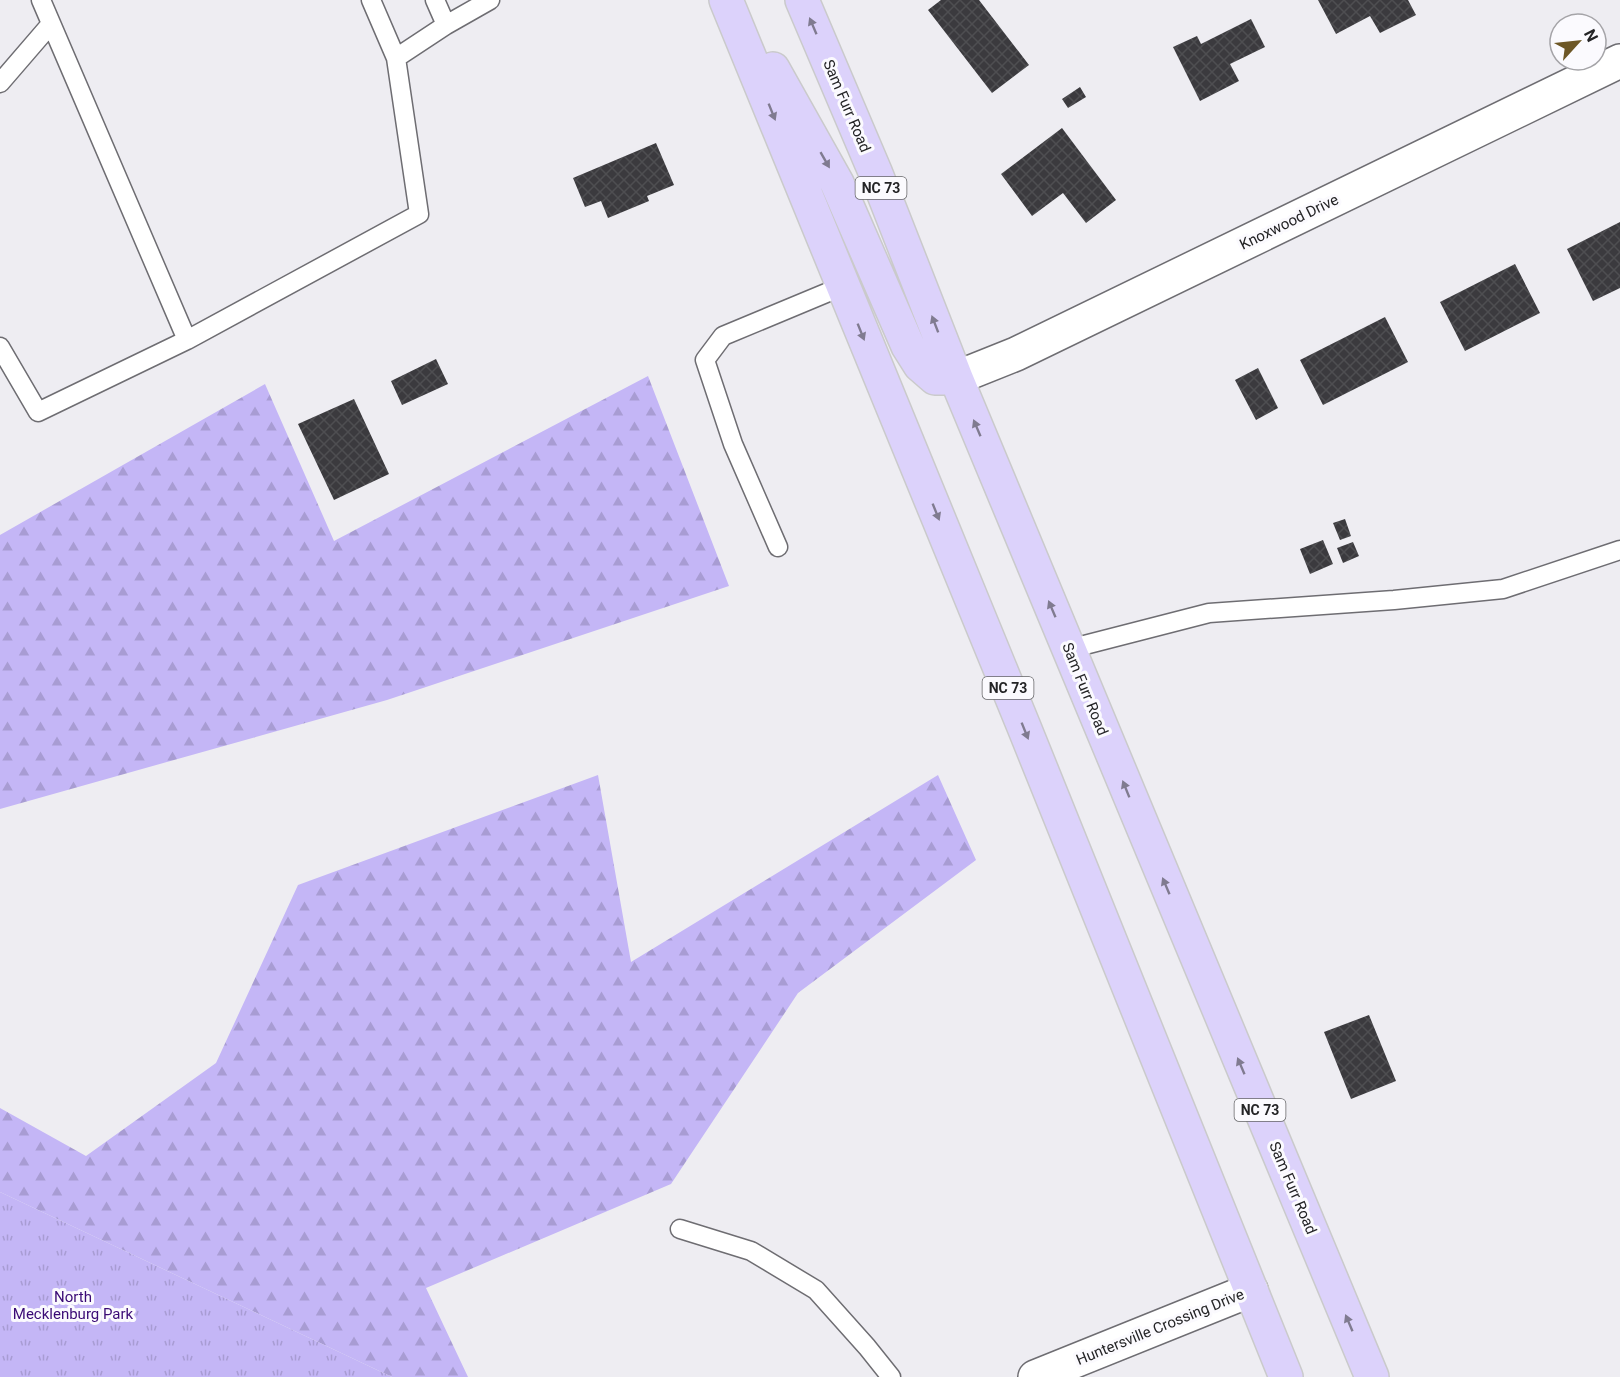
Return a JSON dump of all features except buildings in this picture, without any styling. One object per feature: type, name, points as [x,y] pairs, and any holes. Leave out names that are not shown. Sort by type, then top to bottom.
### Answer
[{"type":"main road","name":"NC 73","points":[[726,0],[1024,727],[1286,1377]]},
{"type":"main road","points":[[733,0],[837,183],[908,346],[920,365],[934,378],[956,378]]},
{"type":"main road","name":"Sam Furr Road","points":[[802,0],[876,174],[956,378],[1372,1377]]},
{"type":"street","name":"Knoxwood Drive","points":[[956,378],[1016,354],[1620,61]]},
{"type":"street","name":"Huntersville Crossing Drive","points":[[1035,1377],[1251,1290]]},
{"type":"lane","points":[[42,0],[50,25],[187,340]]},
{"type":"lane","points":[[0,346],[39,412],[187,340],[419,214],[396,58],[371,0]]},
{"type":"lane","points":[[435,0],[446,25]]},
{"type":"lane","points":[[396,58],[446,25],[490,0]]},
{"type":"lane","points":[[0,83],[50,25]]},
{"type":"lane","points":[[778,547],[733,444],[705,360],[723,336],[843,286]]},
{"type":"lane","points":[[1069,649],[1209,613],[1394,600],[1503,589],[1620,550]]},
{"type":"lane","points":[[680,1229],[752,1251],[816,1290],[891,1377]]},
{"type":"green space","points":[[648,376],[729,586],[387,700],[0,809],[0,535],[265,384],[334,541]]},
{"type":"green space","points":[[598,775],[631,962],[938,775],[976,860],[798,993],[671,1184],[426,1288],[468,1377],[392,1377],[0,1192],[0,1108],[86,1156],[216,1063],[298,885]]},
{"type":"green space","name":"North Mecklenburg Park","points":[[0,1192],[392,1377],[0,1377]]}]
